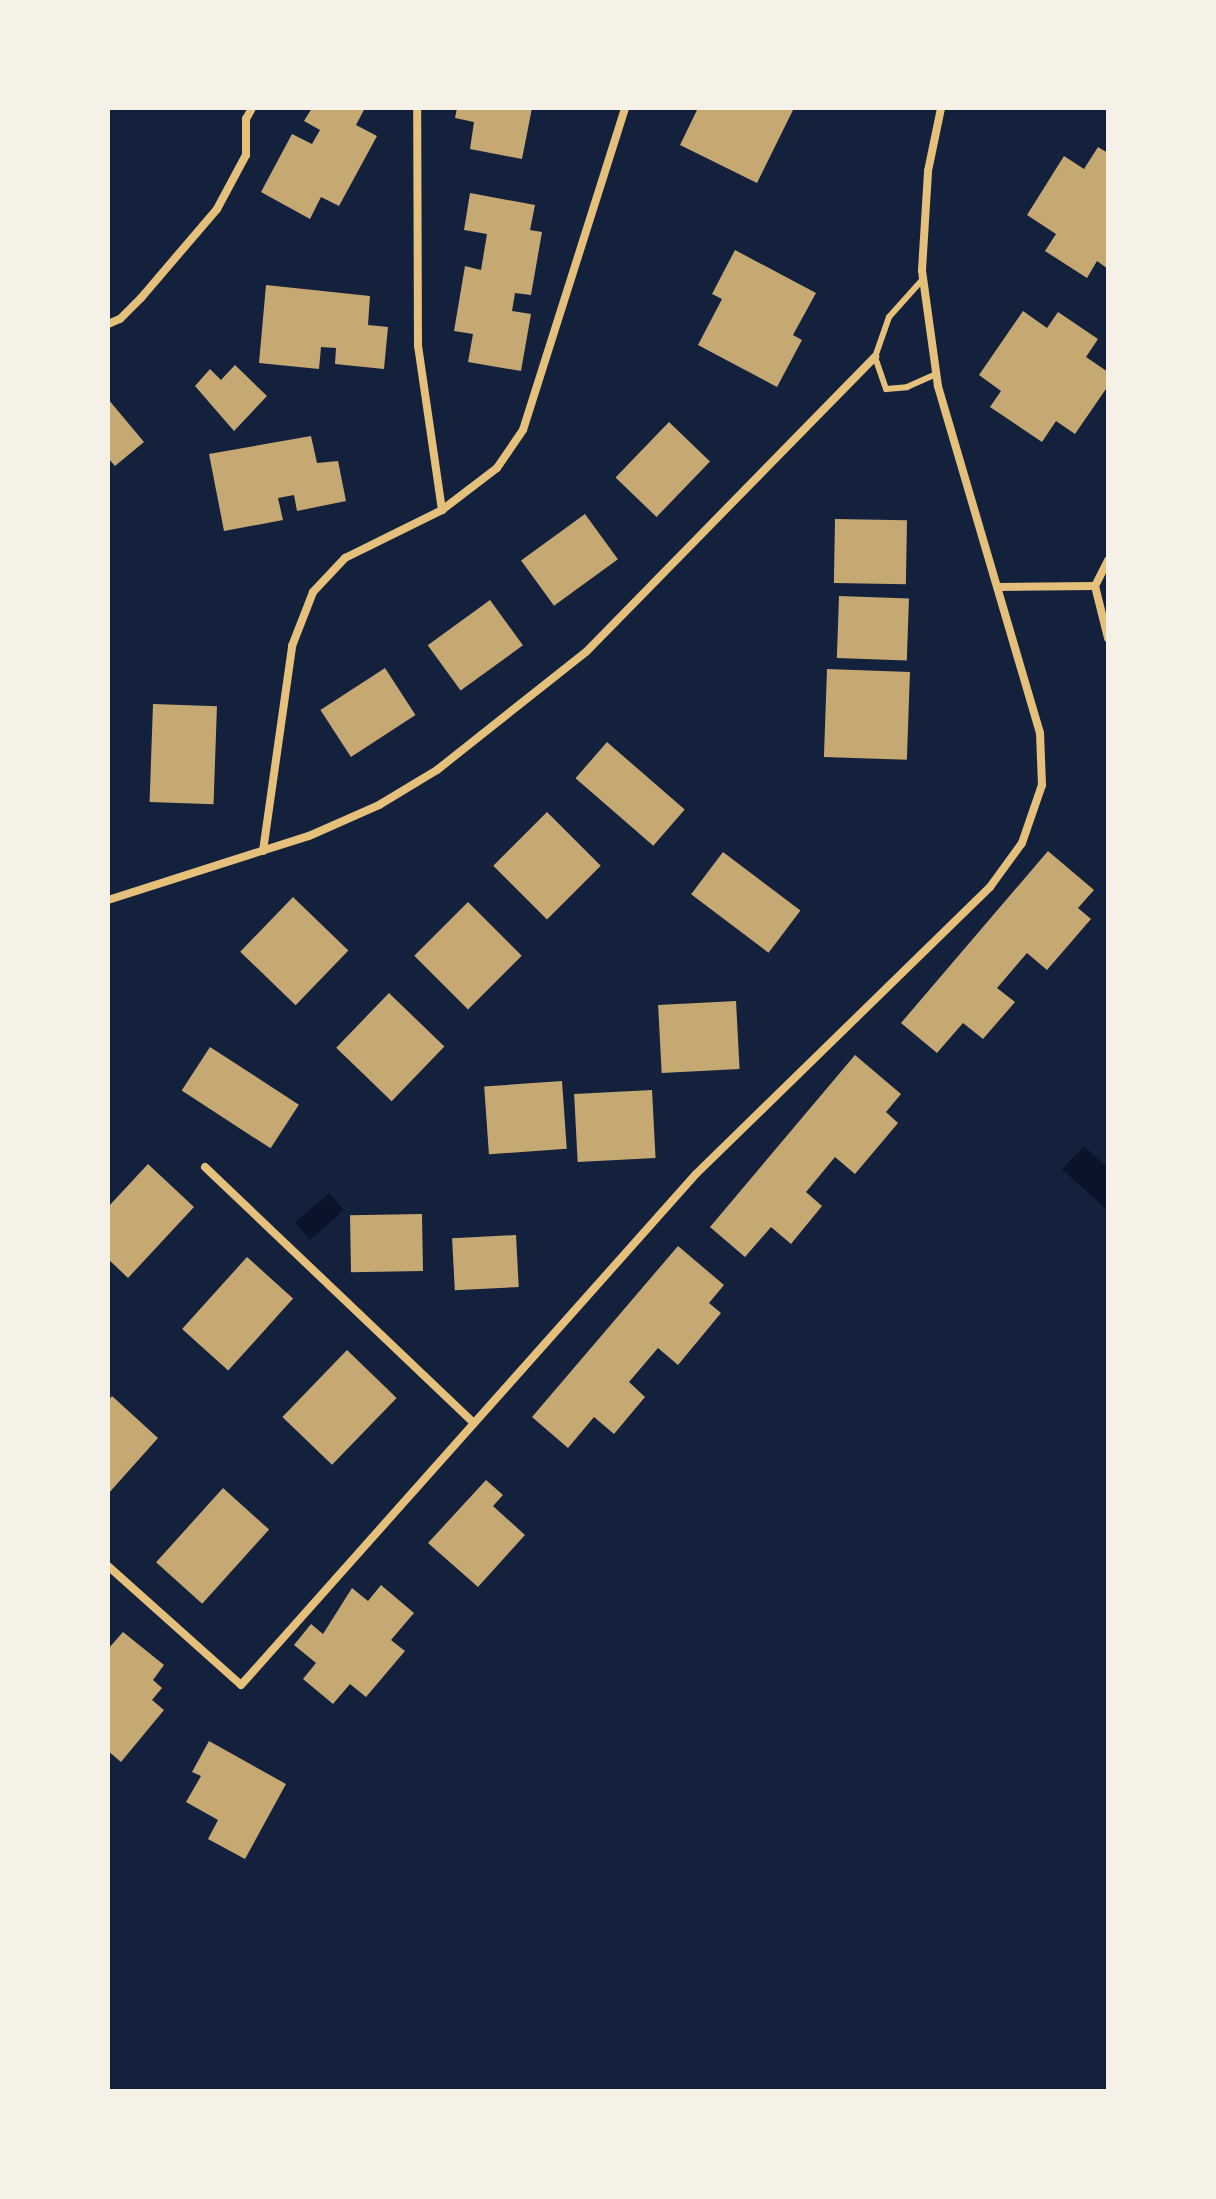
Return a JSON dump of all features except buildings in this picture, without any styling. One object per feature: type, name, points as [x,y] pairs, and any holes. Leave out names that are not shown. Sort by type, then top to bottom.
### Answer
[{"type":"street","points":[[108,324],[120,319],[141,298],[217,209],[246,155],[246,119],[252,108]]},
{"type":"street","points":[[417,108],[418,346],[442,510]]},
{"type":"street","points":[[263,851],[292,646],[313,592],[360,549],[442,510],[497,468],[523,430],[625,108]]},
{"type":"street","points":[[108,1566],[241,1685],[696,1174],[1012,860],[1037,806],[1042,761],[1033,706],[936,374],[923,279],[928,171],[941,108]]},
{"type":"street","points":[[108,900],[334,826],[418,782],[574,661],[875,357]]},
{"type":"street","points":[[1108,560],[1095,586],[1108,638]]},
{"type":"street","points":[[998,587],[1095,586]]},
{"type":"street","points":[[205,1167],[474,1423]]},
{"type":"lane","points":[[923,279],[889,317],[875,357],[886,389],[907,387],[936,374]]},
{"type":"water","points":[[1084,1146],[1108,1168],[1108,1211],[1062,1169]]},
{"type":"water","points":[[329,1193],[344,1210],[310,1240],[295,1223]]}]
